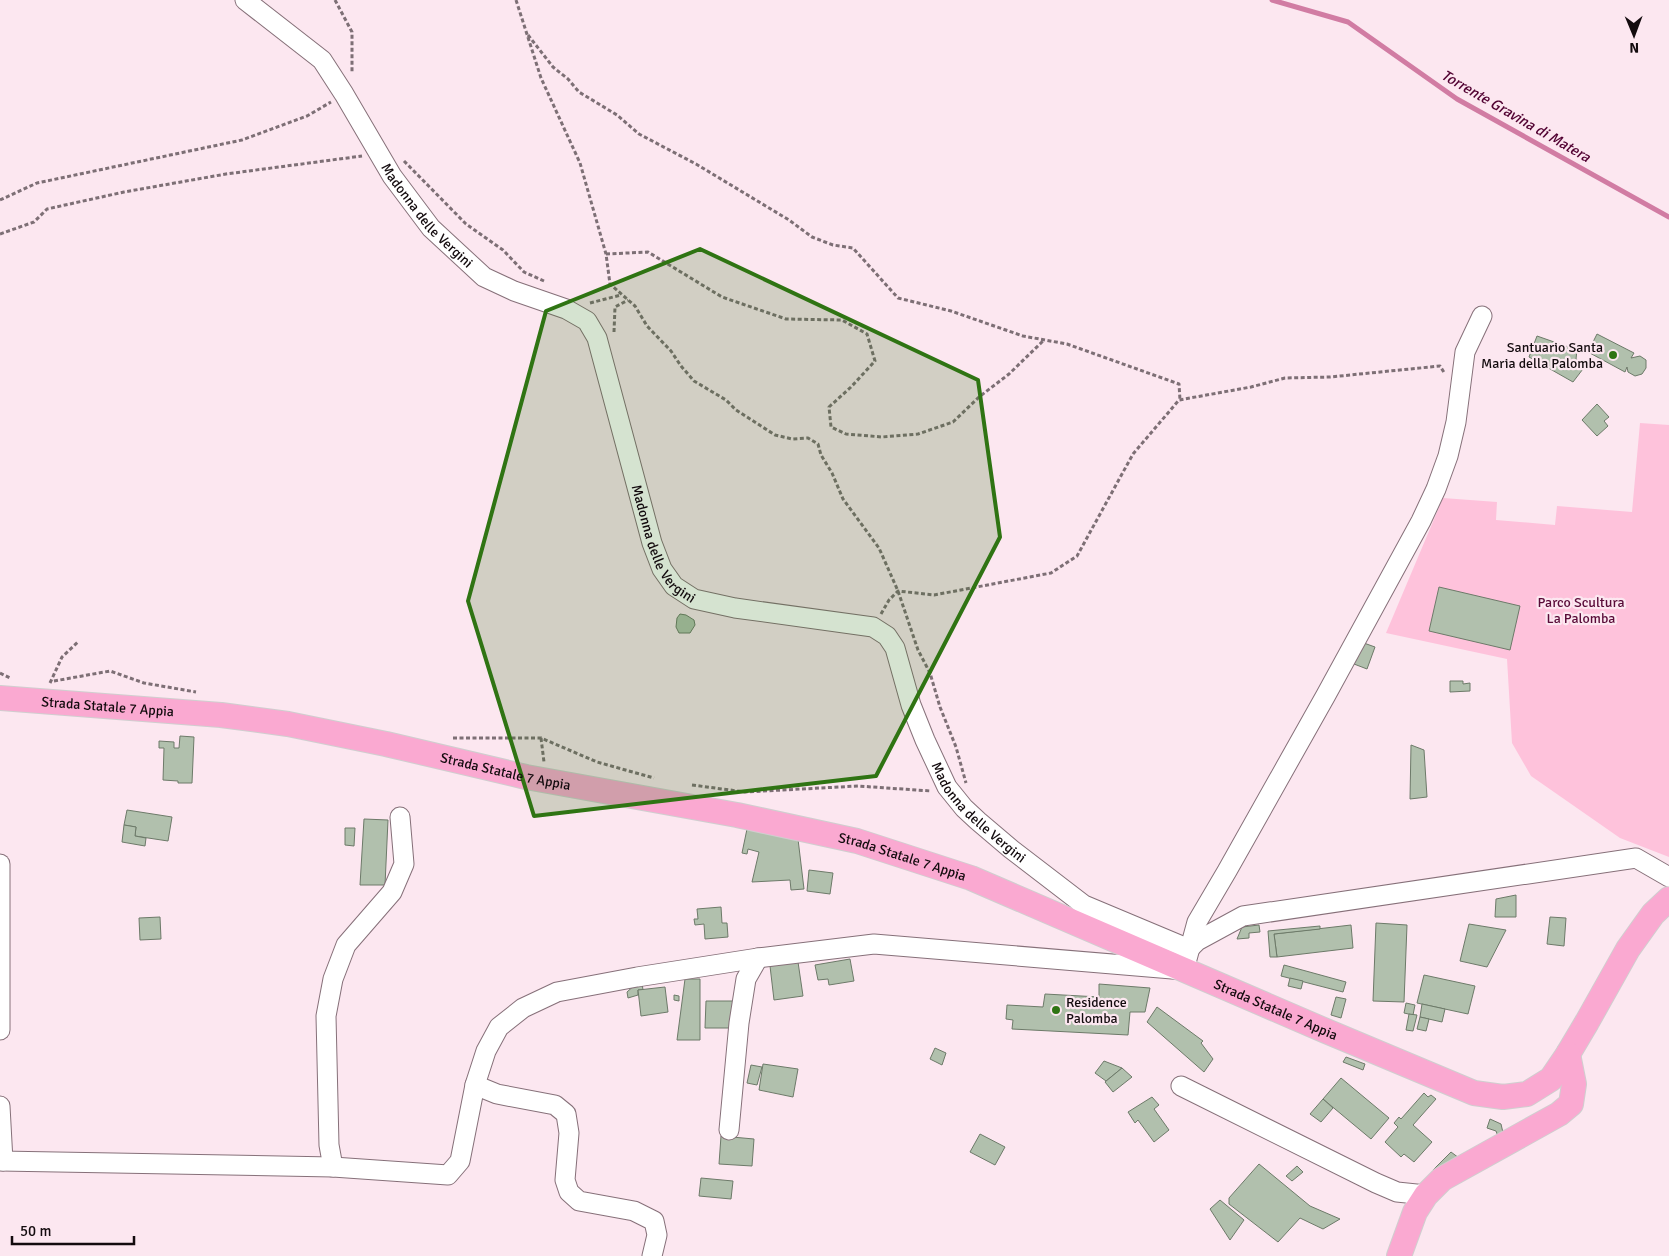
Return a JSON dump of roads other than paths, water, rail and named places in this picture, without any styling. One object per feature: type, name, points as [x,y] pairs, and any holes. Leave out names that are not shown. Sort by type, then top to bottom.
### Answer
[{"type":"main road","name":"Strada Statale 7 Appia","points":[[7,689],[50,691],[288,724],[386,744],[526,777],[737,815],[857,841],[971,878],[1186,959],[1474,1093],[1503,1097],[1527,1094],[1551,1079],[1568,1054],[1628,949],[1653,914],[1669,899]]},
{"type":"main road","points":[[1399,1256],[1415,1212],[1426,1195],[1442,1179],[1559,1114],[1571,1104],[1574,1084],[1568,1054]]},
{"type":"street","name":"Madonna delle Vergini","points":[[245,0],[322,60],[392,176],[431,228],[484,276],[514,291],[566,309],[587,321],[598,342],[652,543],[662,568],[674,586],[694,599],[735,608],[873,627],[887,636],[895,648],[911,705],[924,740],[947,787],[964,808],[1012,850],[1084,904],[1186,959]]},
{"type":"street","points":[[1186,959],[1197,922],[1422,521],[1448,456],[1456,422],[1465,352],[1482,316]]},
{"type":"street","points":[[334,1167],[328,1145],[326,1016],[333,980],[346,945],[392,892],[404,864],[400,817]]},
{"type":"street","points":[[1186,959],[1197,941],[1243,916],[1636,858],[1669,877]]},
{"type":"street","points":[[0,864],[0,1030]]},
{"type":"street","points":[[0,1106],[2,1161],[334,1167],[448,1175],[460,1161],[475,1085],[486,1051],[499,1027],[523,1008],[557,992],[758,958],[874,944],[1186,959]]},
{"type":"street","points":[[729,1130],[739,1023],[746,979],[758,958]]},
{"type":"street","points":[[475,1085],[497,1094],[555,1105],[566,1114],[569,1133],[565,1180],[569,1192],[579,1201],[634,1211],[654,1221],[657,1235],[652,1256]]},
{"type":"street","points":[[1181,1086],[1383,1186],[1397,1192],[1426,1195]]},
{"type":"waterway","name":"Torrente Gravina di Matera","points":[[1272,0],[1348,22],[1457,99],[1669,217]]},
{"type":"place","name":"Santuario Santa Maria della Palomba","points":[[1613,355]]},
{"type":"place","name":"Residence Palomba","points":[[1056,1010]]},
{"type":"park label","name":"Parco Scultura La Palomba","points":[[1581,610]]}]
